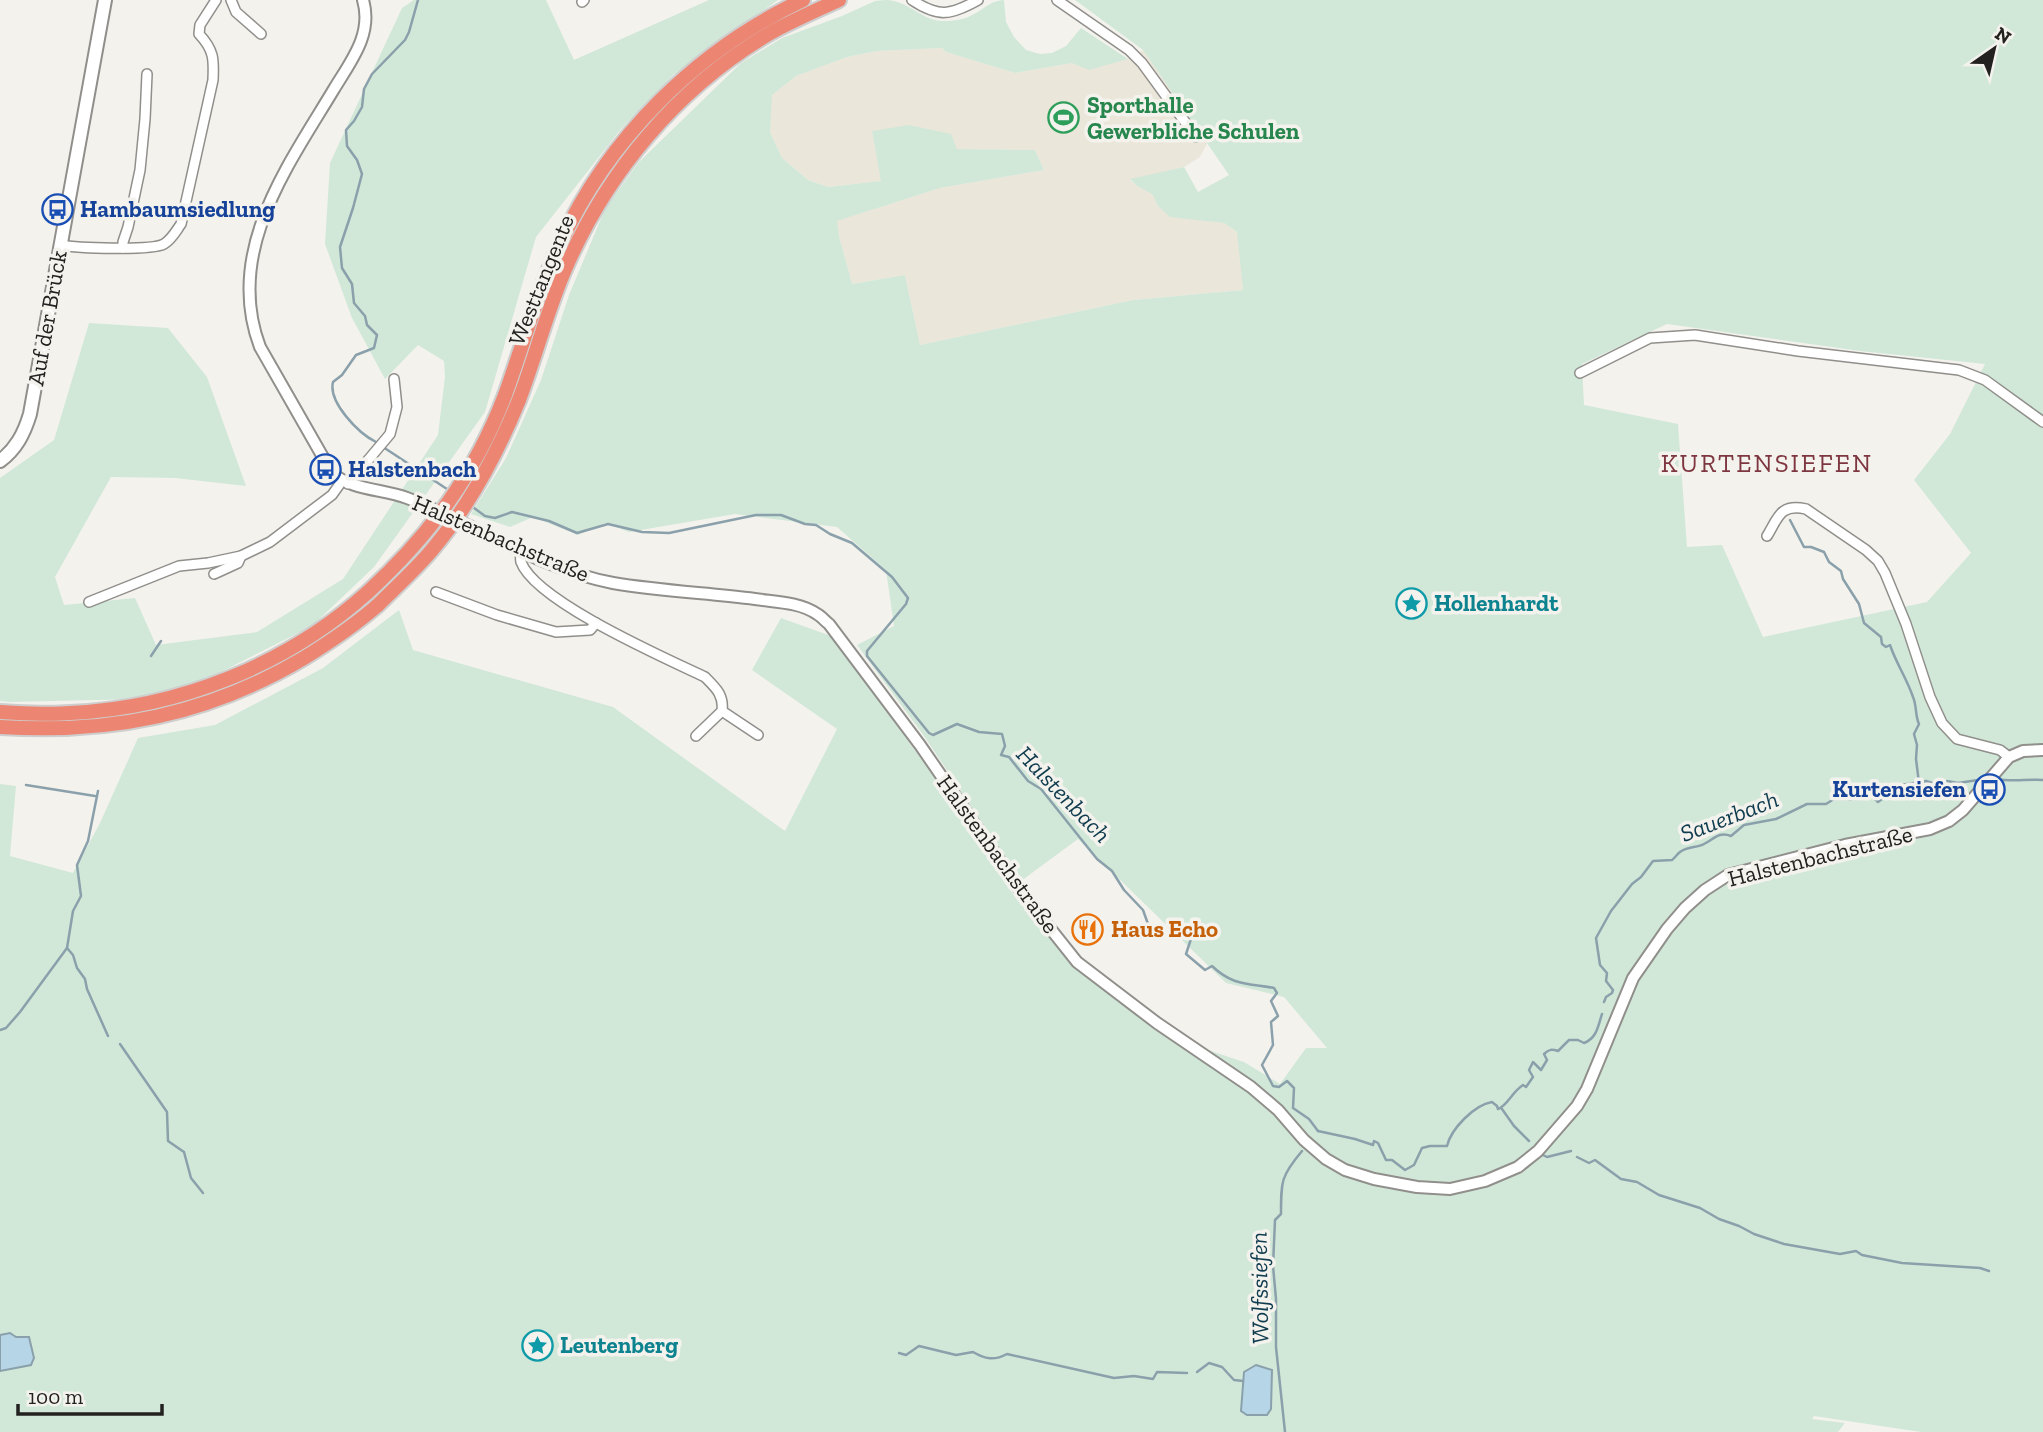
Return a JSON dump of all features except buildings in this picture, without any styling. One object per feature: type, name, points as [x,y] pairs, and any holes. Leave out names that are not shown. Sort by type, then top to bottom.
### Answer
[{"type":"highway","name":"Westtangente","points":[[512,397],[542,287],[561,243],[597,177],[625,140],[673,88],[698,66],[755,25],[803,0]]},
{"type":"highway","name":"Westtangente","points":[[512,397],[575,247],[609,186],[632,154],[687,95],[715,71],[772,32],[839,0]]},
{"type":"highway","points":[[0,712],[36,714],[102,711],[143,704],[208,686],[265,663],[373,598],[432,551],[454,522],[494,457],[512,397]]},
{"type":"highway","points":[[0,727],[94,727],[157,717],[208,703],[286,668],[348,629],[373,598]]},
{"type":"main road","name":"Auf der Brück","points":[[0,461],[26,429],[105,0]]},
{"type":"street","points":[[61,245],[78,248],[162,245],[173,236],[181,224],[213,80],[214,62],[210,45],[199,34],[200,25],[216,0]]},
{"type":"street","points":[[231,0],[236,12],[261,34]]},
{"type":"street","points":[[345,482],[332,473],[260,347],[253,329],[248,287],[260,225],[278,182],[361,45],[367,13],[363,0]]},
{"type":"street","points":[[912,0],[930,10],[943,13],[958,11],[978,0]]},
{"type":"street","points":[[1057,0],[1129,50],[1196,137]]},
{"type":"street","points":[[123,248],[140,170],[147,74]]},
{"type":"street","points":[[1580,373],[1650,338],[1695,335],[1959,370],[1985,380],[2043,422]]},
{"type":"street","points":[[89,602],[179,566],[241,556],[270,542],[332,495],[390,434],[397,407],[394,380]]},
{"type":"street","name":"Halstenbachstraße","points":[[345,482],[407,498],[559,567],[609,582],[784,603],[817,613],[829,624],[920,745],[1023,893],[1077,962],[1157,1023],[1251,1087],[1278,1110],[1304,1140],[1326,1159],[1345,1170],[1374,1179],[1417,1187],[1450,1189],[1485,1181],[1518,1167],[1538,1150],[1577,1106],[1587,1089],[1633,978],[1645,959],[1685,908],[1705,890],[1728,875],[1846,845],[1930,829],[1949,821],[1963,810],[2009,757]]},
{"type":"street","points":[[1768,536],[1775,520],[1783,512],[1796,507],[1806,509],[1866,550],[1878,561],[1885,573],[1942,723],[1957,739],[2000,750],[2009,757],[2023,751],[2043,750]]},
{"type":"street","points":[[522,551],[520,560],[531,577],[553,597],[596,623],[705,677],[718,688],[723,701],[722,711],[696,736]]},
{"type":"street","points":[[214,574],[238,563],[241,556]]},
{"type":"street","points":[[436,592],[496,615],[556,632],[590,631],[596,623]]},
{"type":"street","points":[[722,711],[758,735]]},
{"type":"shaded area","points":[[942,48],[946,52],[1015,73],[1072,63],[1128,59],[1143,50],[1208,142],[1200,157],[1184,167],[1130,180],[1152,194],[1158,206],[1170,216],[1224,223],[1238,233],[1243,290],[1133,300],[920,345],[905,275],[852,284],[836,221],[940,188],[1044,170],[1035,150],[957,149],[872,131],[882,181],[828,187],[808,180],[782,158],[770,132],[770,104],[772,95],[796,76],[847,57],[877,51]]},
{"type":"green space","points":[[414,0],[546,0],[574,60],[709,0],[778,0],[673,75],[621,129],[536,237],[485,412],[374,567],[312,626],[209,678],[139,699],[0,701],[0,478],[54,440],[89,323],[168,328],[207,377],[246,486],[175,478],[111,477],[55,577],[64,605],[135,598],[156,645],[257,632],[343,579],[438,435],[445,377],[444,361],[418,345],[385,379],[352,318],[325,244],[330,163],[402,8]]},
{"type":"green space","points":[[1004,0],[1006,22],[1014,37],[1026,50],[1040,54],[1052,53],[1066,46],[1081,28],[1128,59],[1089,70],[1072,63],[1015,73],[946,52],[942,48],[877,51],[847,57],[796,76],[772,95],[770,132],[782,158],[808,180],[828,187],[881,181],[872,131],[909,125],[951,134],[957,149],[1035,150],[1044,170],[940,188],[837,221],[852,284],[905,275],[920,345],[1133,300],[1243,290],[1237,232],[1224,223],[1170,217],[1158,206],[1152,194],[1130,179],[1184,167],[1198,192],[1229,175],[1143,50],[1075,0],[2043,0],[2043,1432],[1921,1432],[1814,1416],[1812,1419],[1845,1423],[1838,1432],[0,1432],[0,784],[16,786],[10,856],[73,873],[100,823],[138,738],[215,725],[323,668],[399,610],[413,650],[613,707],[785,831],[837,729],[752,670],[781,618],[831,636],[944,790],[1013,894],[1070,962],[1163,1035],[1244,1062],[1280,1084],[1306,1048],[1327,1048],[1284,997],[1226,983],[1078,839],[1021,881],[924,736],[857,645],[894,626],[886,570],[837,527],[735,514],[629,532],[605,523],[578,535],[533,517],[510,527],[471,514],[506,458],[541,380],[569,295],[605,209],[638,163],[741,63],[782,38],[875,1],[894,1],[928,18],[942,21],[966,18],[992,3]],"holes":[[[1667,324],[1860,351],[1985,364],[1950,434],[1914,480],[1971,553],[1927,602],[1763,637],[1722,545],[1687,547],[1678,424],[1584,405],[1582,364]]]},
{"type":"water","points":[[10,1333],[16,1337],[29,1337],[34,1358],[31,1365],[0,1371],[0,1335]]},
{"type":"water","points":[[1256,1365],[1272,1370],[1271,1409],[1267,1415],[1247,1415],[1241,1411],[1244,1372]]},
{"type":"waterway","name":"Halstenbach","points":[[376,442],[361,432],[346,416],[335,399],[333,390],[333,382],[342,375],[356,355],[374,348],[377,335],[367,325],[365,316],[354,303],[352,284],[342,268],[340,247],[362,174],[357,160],[347,146],[346,130],[362,107],[364,89],[372,74],[405,40],[418,0]]},
{"type":"waterway","name":"Halstenbach","points":[[383,447],[450,491]]},
{"type":"waterway","name":"Halstenbach","points":[[470,505],[485,516],[495,518],[512,512],[549,521],[577,533],[608,524],[642,532],[669,533],[756,515],[781,515],[816,525],[852,543],[892,577],[908,598],[867,651],[867,656],[929,733],[933,735],[957,724],[979,732],[1002,734],[1005,746],[1001,755],[1009,757],[1028,781],[1041,789],[1097,859],[1112,871],[1124,890],[1143,910],[1148,924],[1161,932],[1191,939],[1186,954],[1205,970],[1212,966],[1234,980],[1274,988],[1277,993],[1271,1001],[1278,1016],[1271,1022],[1273,1045],[1262,1065],[1273,1086],[1279,1087],[1287,1081],[1294,1088],[1293,1108],[1309,1119],[1318,1131]]},
{"type":"waterway","points":[[1790,520],[1804,547],[1824,552],[1829,562],[1841,571],[1859,604],[1864,623],[1881,637],[1882,644],[1886,647],[1890,645],[1915,704],[1919,724],[1914,734],[1919,783]]},
{"type":"waterway","points":[[151,656],[161,641]]},
{"type":"waterway","name":"Sauerbach","points":[[1996,779],[2043,780]]},
{"type":"waterway","name":"Sauerbach","points":[[1604,1002],[1613,990],[1606,981],[1607,973],[1600,965],[1596,938],[1611,911],[1653,861],[1672,860],[1686,849],[1720,835],[1731,836],[1744,825],[1776,819],[1807,804],[1826,804],[1834,799],[1863,799],[1867,796],[1872,796],[1878,802],[1901,785],[1926,781],[1939,785],[1947,781],[1958,783],[1978,780]]},
{"type":"waterway","points":[[26,785],[95,796]]},
{"type":"waterway","points":[[0,1030],[6,1028],[20,1012],[67,948],[73,911],[81,896],[77,865],[88,841],[98,791]]},
{"type":"waterway","points":[[67,948],[85,979],[108,1036]]},
{"type":"waterway","name":"Sauerbach","points":[[1318,1131],[1373,1145],[1374,1141],[1378,1143],[1386,1160],[1392,1160],[1405,1170],[1414,1165],[1422,1148],[1447,1146],[1458,1125],[1478,1108],[1492,1102],[1498,1109],[1519,1088],[1523,1085],[1526,1087],[1533,1077],[1529,1070],[1533,1062],[1541,1070],[1547,1060],[1544,1054],[1547,1051],[1558,1051],[1569,1040],[1584,1043],[1592,1038],[1602,1014]]},
{"type":"waterway","points":[[120,1044],[167,1112],[168,1141],[184,1152],[191,1178],[203,1193]]},
{"type":"waterway","points":[[1502,1109],[1529,1141]]},
{"type":"waterway","name":"Wolfssiefen","points":[[1285,1432],[1276,1347],[1273,1266],[1275,1220],[1281,1214],[1284,1179],[1302,1151]]},
{"type":"waterway","points":[[1541,1154],[1547,1157],[1571,1151]]},
{"type":"waterway","points":[[1577,1157],[1589,1163],[1595,1160],[1621,1179],[1637,1182],[1659,1195],[1700,1208],[1719,1219],[1784,1244],[1840,1254],[1856,1251],[1862,1255],[1902,1263],[1980,1268],[1989,1271]]},
{"type":"waterway","points":[[899,1353],[906,1355],[919,1346],[956,1355],[973,1352],[998,1358],[1007,1354],[1114,1378],[1134,1376],[1153,1379],[1157,1372],[1187,1373]]},
{"type":"waterway","points":[[1197,1372],[1209,1363],[1222,1367],[1234,1380],[1243,1381]]},
{"type":"place","name":"Sporthalle Gewerbliche Schulen","points":[[1064,118]]},
{"type":"place","name":"Hambaumsiedlung","points":[[57,209]]},
{"type":"place","name":"Halstenbach","points":[[325,469]]},
{"type":"place","name":"Hollenhardt","points":[[1411,603]]},
{"type":"place","name":"Kurtensiefen","points":[[1989,789]]},
{"type":"place","name":"Haus Echo","points":[[1088,929]]},
{"type":"place","name":"Leutenberg","points":[[537,1345]]},
{"type":"district","name":"KURTENSIEFEN","points":[[1767,463]]}]
